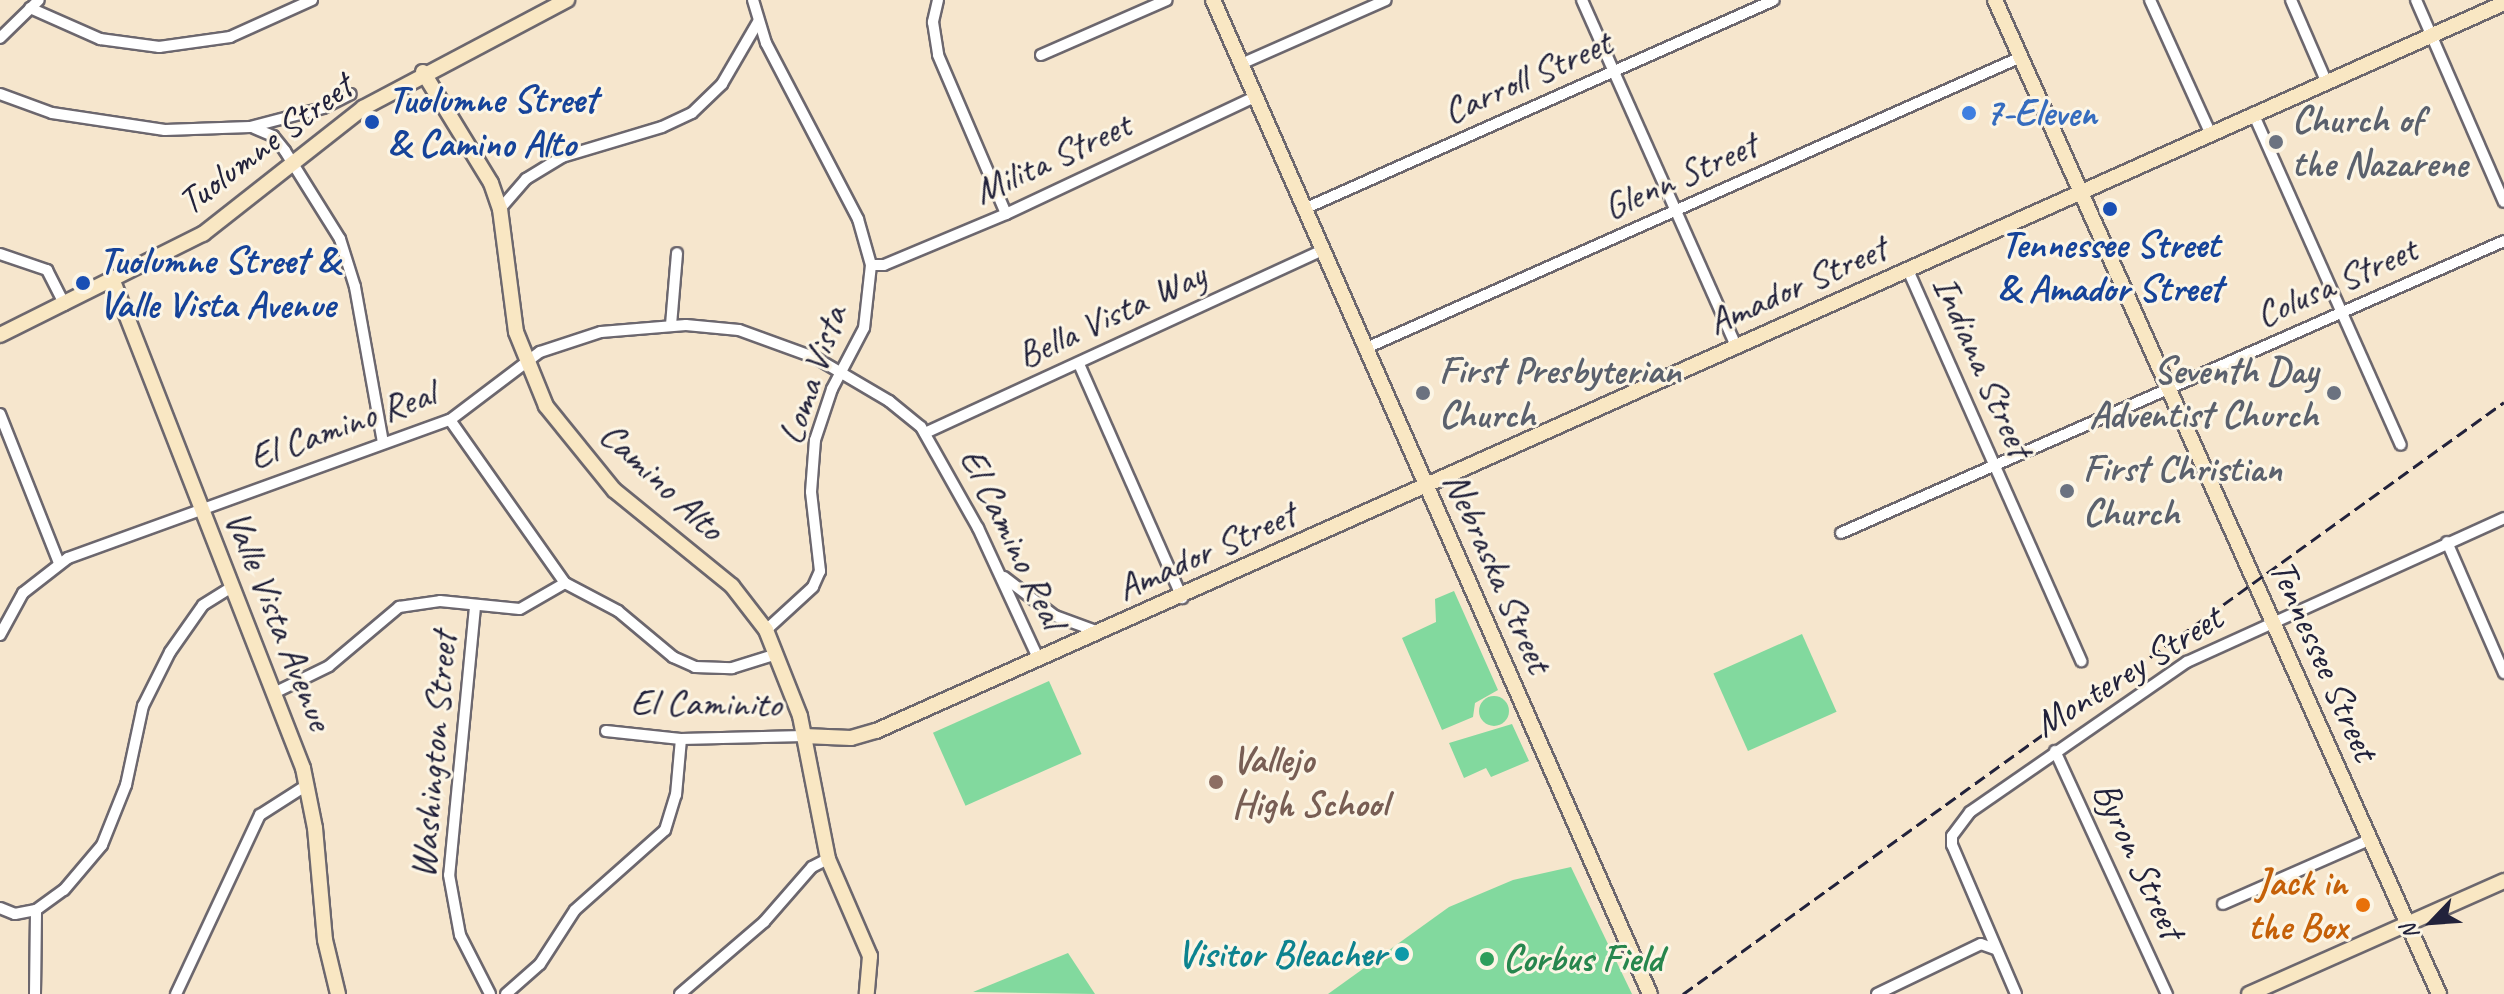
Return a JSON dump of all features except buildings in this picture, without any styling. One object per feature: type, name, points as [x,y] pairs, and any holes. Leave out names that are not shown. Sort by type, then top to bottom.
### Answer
[{"type":"street","points":[[0,38],[39,0]]},
{"type":"street","points":[[30,8],[100,39],[159,47],[230,37],[312,0]]},
{"type":"street","name":"Tuolumne Street","points":[[0,335],[113,281],[216,226],[356,112],[423,72],[567,0]]},
{"type":"street","name":"Loma Vista","points":[[753,0],[758,22],[858,219],[871,265],[864,328],[822,414],[811,471],[820,571],[813,587],[766,630]]},
{"type":"street","points":[[938,0],[933,22],[938,55],[1006,214]]},
{"type":"street","points":[[1041,55],[1167,0]]},
{"type":"street","name":"Nebraska Street","points":[[1213,0],[1424,487],[1650,994]]},
{"type":"street","points":[[1241,64],[1386,0]]},
{"type":"street","points":[[1582,0],[1737,348]]},
{"type":"street","name":"Carroll Street","points":[[1304,209],[1774,0]]},
{"type":"street","name":"Tennessee Street","points":[[1995,0],[2439,994]]},
{"type":"street","points":[[2150,0],[2210,132]]},
{"type":"street","points":[[2291,0],[2326,81]]},
{"type":"street","points":[[2416,0],[2504,202]]},
{"type":"street","name":"Amador Street","points":[[804,736],[863,736],[1182,598],[2210,132],[2504,3]]},
{"type":"street","points":[[500,209],[526,179],[551,163],[692,113],[722,84],[758,22]]},
{"type":"street","name":"Glenn Street","points":[[1364,349],[2021,57]]},
{"type":"street","name":"Camino Alto","points":[[423,72],[471,145],[500,209],[509,296],[524,360],[546,406],[598,473],[656,529],[732,586],[766,630],[804,736],[828,859],[861,934],[872,968],[867,994]]},
{"type":"street","points":[[0,94],[52,113],[130,128],[250,127],[323,108],[351,94]]},
{"type":"street","name":"Milita Street","points":[[871,265],[884,265],[1006,214],[1255,97]]},
{"type":"street","points":[[2253,113],[2401,445]]},
{"type":"street","points":[[250,127],[273,136],[332,219],[348,259],[383,443]]},
{"type":"street","name":"Colusa Street","points":[[1841,533],[2504,241]]},
{"type":"street","name":"Bella Vista Way","points":[[925,433],[1322,250]]},
{"type":"street","points":[[671,325],[677,253]]},
{"type":"street","points":[[0,254],[47,270],[65,305]]},
{"type":"street","name":"Indiana Street","points":[[1908,270],[2081,661]]},
{"type":"street","name":"Valle Vista Avenue","points":[[113,281],[307,785],[325,940],[338,994]]},
{"type":"street","name":"El Camino Real","points":[[0,635],[23,593],[59,563],[200,507],[450,420],[524,360],[601,332],[671,325],[739,330],[842,372],[889,401],[925,433],[1002,576],[1039,660]]},
{"type":"street","points":[[1079,364],[1182,598]]},
{"type":"street","points":[[0,414],[59,563]]},
{"type":"street","points":[[450,420],[565,583],[618,611],[673,657],[695,667],[732,668],[777,654]]},
{"type":"street","name":"Monterey Street","points":[[1995,949],[1952,845],[1952,836],[1969,813],[2187,662],[2271,620],[2504,518]]},
{"type":"street","points":[[2447,542],[2504,673]]},
{"type":"street","points":[[1002,576],[1055,616],[1101,633]]},
{"type":"street","points":[[274,693],[329,666],[399,607],[440,601],[475,607],[520,609],[565,583]]},
{"type":"street","points":[[0,908],[15,914],[36,910],[64,890],[102,845],[126,785],[143,706],[170,652],[203,605],[232,587]]},
{"type":"street","name":"Washington Street","points":[[475,607],[449,875],[460,935],[490,994]]},
{"type":"street","name":"El Caminito","points":[[606,731],[681,739],[804,736]]},
{"type":"street","points":[[506,994],[540,964],[575,910],[665,830],[673,815],[681,739]]},
{"type":"street","name":"Byron Street","points":[[2055,751],[2167,994]]},
{"type":"street","points":[[176,994],[260,815],[307,785]]},
{"type":"street","points":[[2223,904],[2369,840]]},
{"type":"street","points":[[680,994],[764,922],[809,871],[828,859]]},
{"type":"street","points":[[2249,994],[2504,881]]},
{"type":"street","points":[[35,994],[36,910]]},
{"type":"street","points":[[1877,994],[1981,944],[1995,949],[2016,994]]},
{"type":"green space","points":[[1454,591],[1498,690],[1475,703],[1473,717],[1442,730],[1402,638],[1436,622],[1435,599]]},
{"type":"green space","points":[[1802,634],[1837,712],[1748,751],[1713,673]]},
{"type":"green space","points":[[1049,681],[1082,754],[966,806],[933,733]]},
{"type":"green space","points":[[1494,696],[1505,700],[1509,711],[1505,722],[1494,726],[1483,722],[1479,711],[1483,700]]},
{"type":"green space","points":[[1512,724],[1529,761],[1491,777],[1486,768],[1464,778],[1449,743]]},
{"type":"green space","points":[[1571,867],[1632,994],[1328,994],[1449,907],[1513,880]]},
{"type":"green space","points":[[1068,953],[1095,994],[973,992]]},
{"type":"railway","points":[[1683,994],[2504,402]]},
{"type":"place","name":"7-Eleven","points":[[1969,113]]},
{"type":"place","name":"Tuolumne Street & Camino Alto","points":[[372,122]]},
{"type":"place","name":"Church of the Nazarene","points":[[2276,142]]},
{"type":"place","name":"Tennessee Street & Amador Street","points":[[2110,209]]},
{"type":"place","name":"Tuolumne Street & Valle Vista Avenue","points":[[83,283]]},
{"type":"place","name":"First Presbyterian Church","points":[[1423,393]]},
{"type":"place","name":"Seventh Day Adventist Church","points":[[2334,393]]},
{"type":"place","name":"First Christian Church","points":[[2067,491]]},
{"type":"place","name":"Vallejo High School","points":[[1216,782]]},
{"type":"place","name":"Jack in the Box","points":[[2363,905]]},
{"type":"place","name":"Visitor Bleacher","points":[[1402,954]]},
{"type":"place","name":"Corbus Field","points":[[1487,959]]}]
